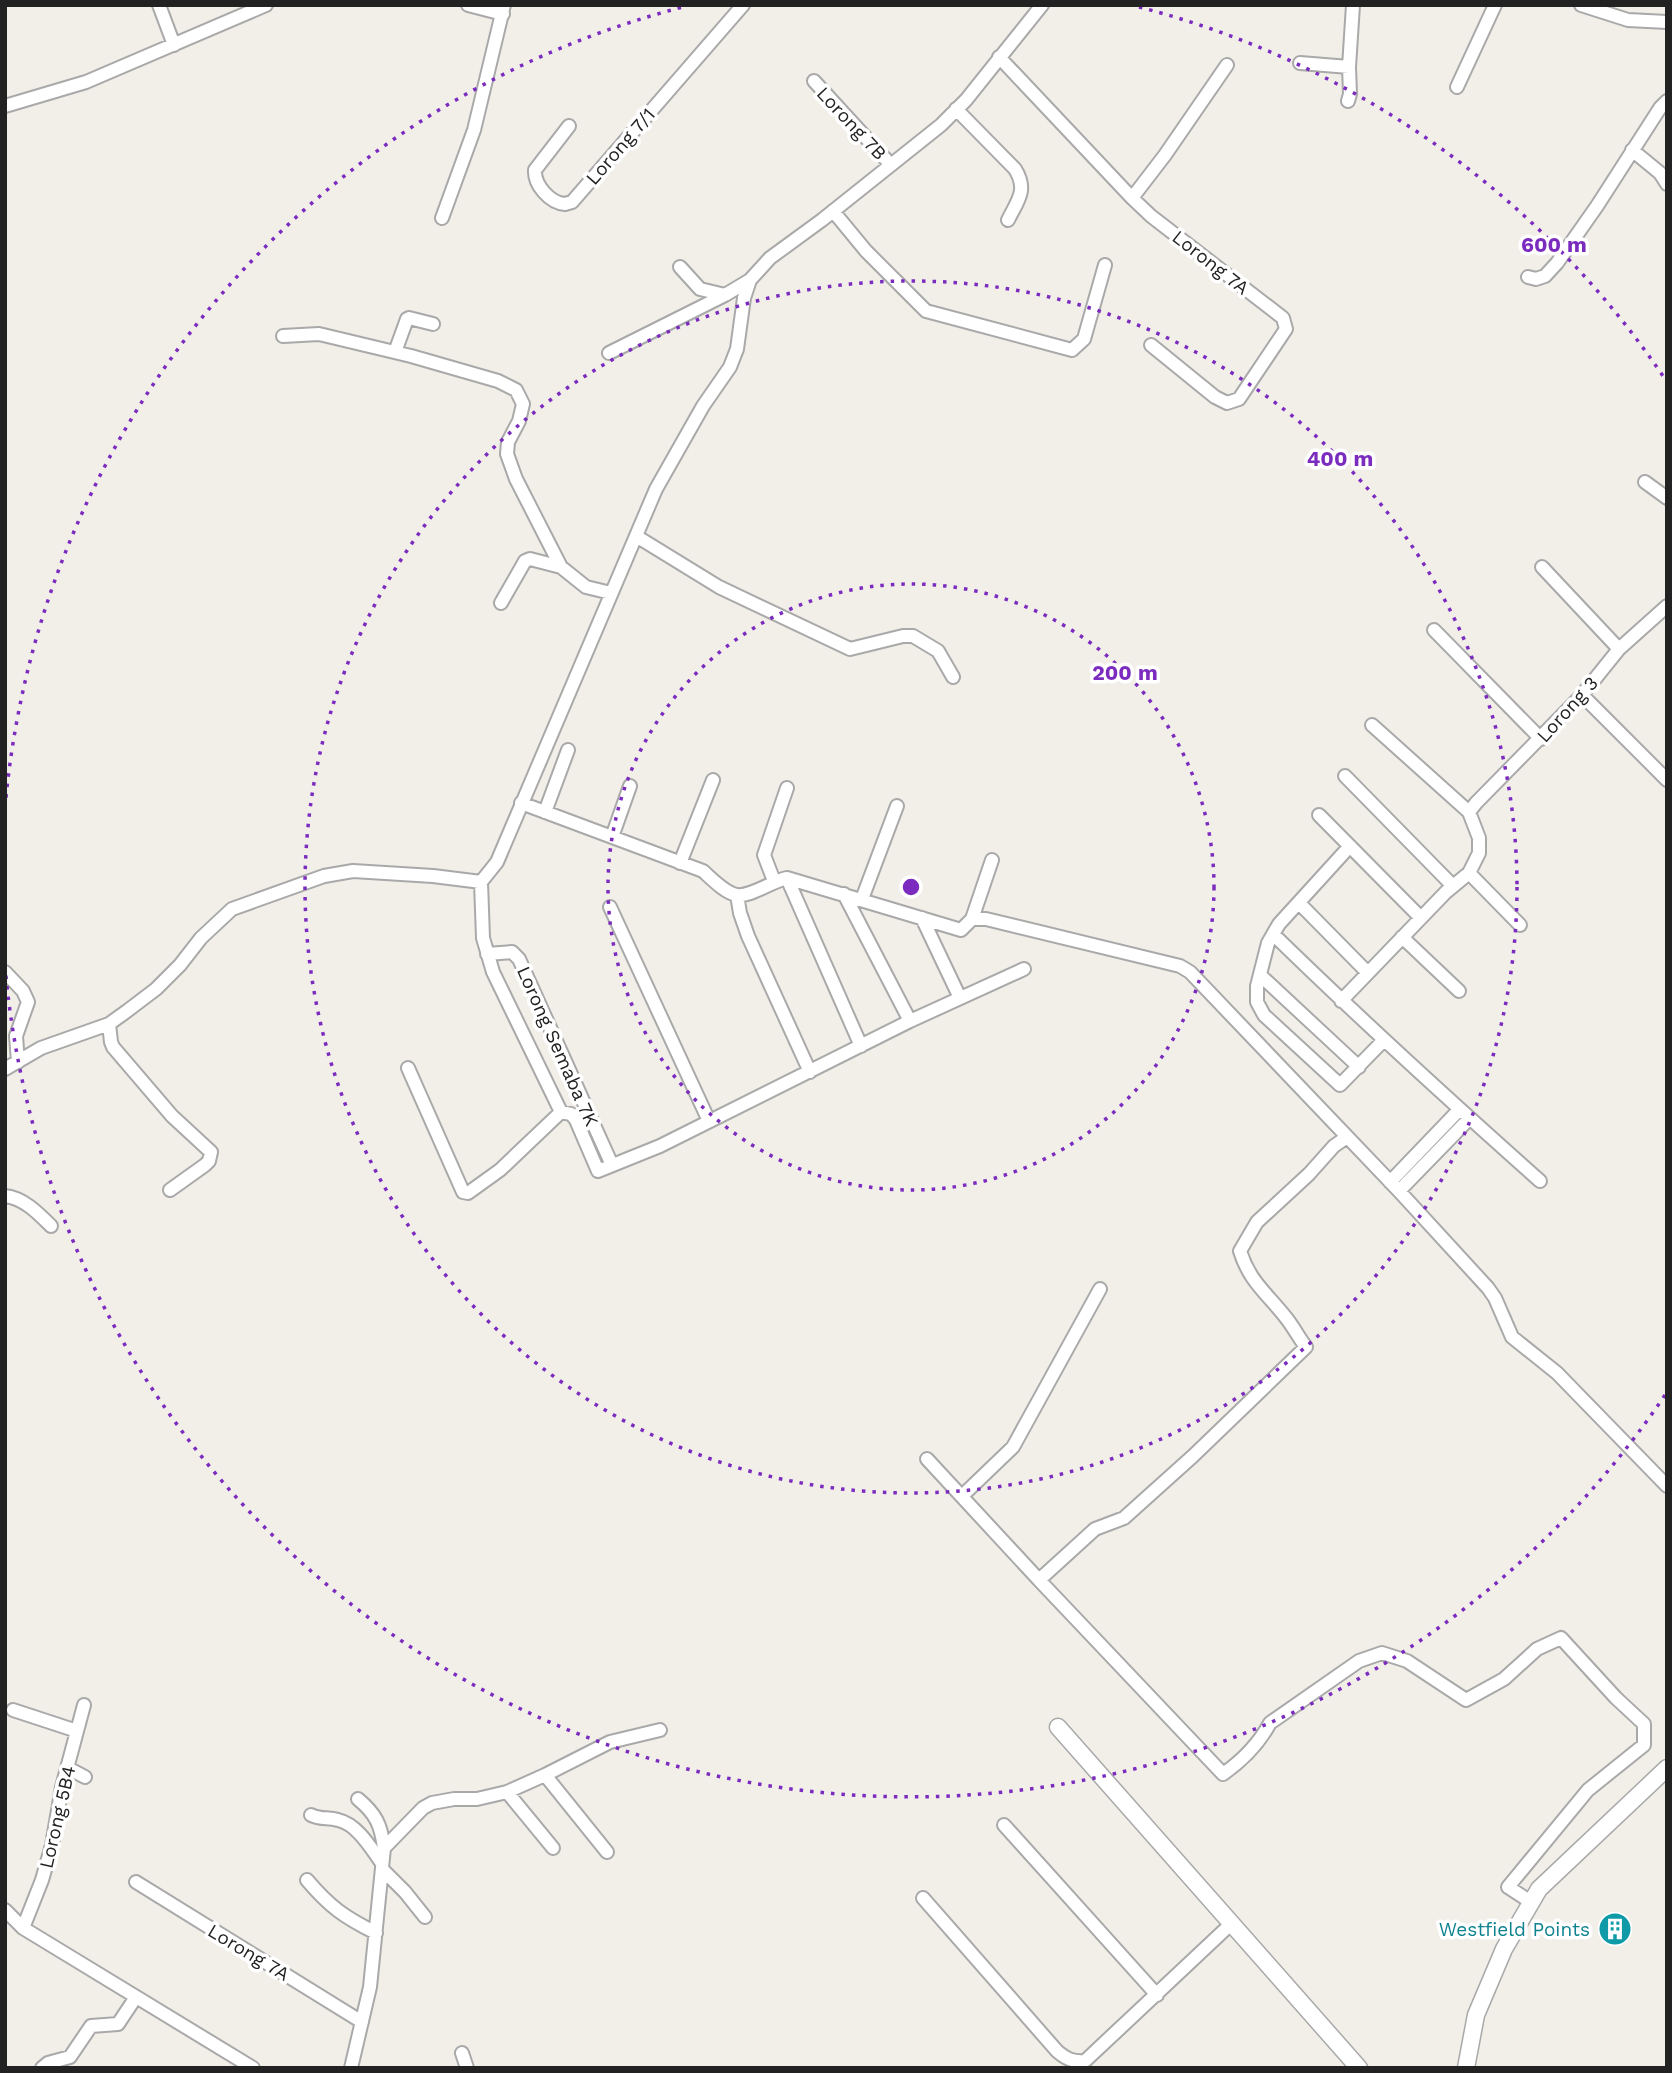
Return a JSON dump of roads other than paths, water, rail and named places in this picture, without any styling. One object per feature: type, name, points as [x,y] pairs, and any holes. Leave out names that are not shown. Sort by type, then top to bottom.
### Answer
[{"type":"street","points":[[159,5],[174,45]]},
{"type":"street","points":[[5,106],[86,82],[266,5]]},
{"type":"street","points":[[442,218],[474,130],[503,10],[468,5]]},
{"type":"street","name":"Lorong 7/1","points":[[569,126],[534,175],[535,181],[553,200],[565,204],[572,202],[743,5]]},
{"type":"street","points":[[609,353],[750,280],[770,258],[941,125],[1042,5]]},
{"type":"street","points":[[1348,101],[1353,5]]},
{"type":"street","points":[[1457,87],[1495,5]]},
{"type":"street","points":[[1581,5],[1628,20],[1667,22]]},
{"type":"street","name":"Lorong 7A","points":[[999,57],[1151,216],[1286,323],[1286,329],[1239,399],[1227,403],[1215,397],[1152,345]]},
{"type":"street","points":[[1300,63],[1349,67]]},
{"type":"street","points":[[1132,198],[1227,65]]},
{"type":"street","name":"Lorong 7B","points":[[814,81],[891,165]]},
{"type":"street","points":[[1528,277],[1536,279],[1545,276],[1557,263],[1667,101]]},
{"type":"street","points":[[956,109],[1021,178],[1022,190],[1008,220]]},
{"type":"street","points":[[1632,150],[1660,173],[1667,184]]},
{"type":"street","points":[[833,211],[866,251],[926,311],[1072,350],[1084,339],[1105,265]]},
{"type":"street","points":[[680,267],[700,289],[725,295]]},
{"type":"street","points":[[561,1112],[493,972],[483,937],[481,882],[497,862],[658,485],[703,406],[730,367],[737,349],[744,298],[750,280]]},
{"type":"street","points":[[396,352],[407,319],[433,324]]},
{"type":"street","points":[[283,336],[319,334],[396,352],[498,381],[516,390],[523,404],[519,421],[508,442],[507,454],[516,479],[561,567]]},
{"type":"street","points":[[1645,482],[1667,498]]},
{"type":"street","points":[[636,536],[719,587],[850,649],[913,636],[938,651],[953,677]]},
{"type":"street","points":[[502,603],[524,561],[530,559],[561,567],[586,587],[611,593]]},
{"type":"street","points":[[1542,567],[1619,649]]},
{"type":"street","name":"Lorong 3","points":[[1469,812],[1582,695],[1619,649],[1665,610]]},
{"type":"street","points":[[1434,631],[1541,739]]},
{"type":"street","points":[[1582,695],[1667,780]]},
{"type":"street","points":[[1341,1001],[1453,886],[1469,873],[1479,853],[1479,838],[1469,812],[1371,725]]},
{"type":"street","points":[[545,812],[568,750]]},
{"type":"street","points":[[1345,776],[1453,886]]},
{"type":"street","points":[[680,863],[713,780]]},
{"type":"street","points":[[612,837],[630,786]]},
{"type":"street","points":[[787,788],[764,855],[781,880],[861,1046]]},
{"type":"street","points":[[521,803],[703,872],[737,895],[751,893],[781,880],[844,894],[961,930],[972,919],[992,860]]},
{"type":"street","points":[[862,899],[897,806]]},
{"type":"street","points":[[1319,814],[1421,918]]},
{"type":"street","points":[[1350,846],[1273,934],[1268,943],[1257,986],[1257,1002],[1264,1015],[1338,1084],[1343,1085],[1384,1040]]},
{"type":"street","points":[[5,1069],[41,1048],[109,1024],[156,989],[180,965],[201,938],[232,909],[324,876],[353,871],[481,882]]},
{"type":"street","points":[[1469,873],[1520,925]]},
{"type":"street","points":[[844,894],[910,1021]]},
{"type":"street","points":[[737,895],[748,936],[810,1072]]},
{"type":"street","points":[[1298,903],[1368,973]]},
{"type":"street","points":[[610,907],[709,1121]]},
{"type":"street","points":[[922,918],[960,998]]},
{"type":"street","points":[[972,919],[986,919],[1180,966],[1190,972],[1395,1186],[1488,1288],[1512,1337],[1556,1373],[1667,1486]]},
{"type":"street","points":[[1273,934],[1341,1001],[1540,1181]]},
{"type":"street","points":[[1402,937],[1459,991]]},
{"type":"street","name":"Lorong Semaba 7K","points":[[487,954],[512,952],[519,959],[612,1165]]},
{"type":"street","points":[[561,1112],[571,1114],[576,1120],[598,1171],[660,1146],[910,1021],[1024,969]]},
{"type":"street","points":[[5,972],[23,991],[28,1003],[16,1036],[18,1062]]},
{"type":"street","points":[[1260,975],[1359,1067]]},
{"type":"street","points":[[109,1024],[113,1047],[172,1116],[211,1152],[209,1161],[170,1189]]},
{"type":"street","points":[[408,1068],[463,1192],[468,1193],[500,1170],[561,1112]]},
{"type":"street","points":[[1395,1186],[1464,1114]]},
{"type":"street","points":[[1039,1580],[1095,1530],[1124,1518],[1306,1347],[1286,1318],[1245,1269],[1240,1251],[1257,1222],[1309,1174],[1334,1146],[1347,1137]]},
{"type":"street","points":[[5,1196],[13,1197],[37,1212],[51,1227]]},
{"type":"street","points":[[962,1496],[1013,1447],[1100,1289]]},
{"type":"street","points":[[927,1460],[1223,1774],[1242,1760],[1262,1738],[1270,1723],[1359,1661],[1382,1653],[1407,1661],[1466,1700],[1504,1679],[1537,1649],[1561,1638],[1615,1698],[1644,1724],[1644,1745],[1588,1790],[1508,1887],[1531,1902]]},
{"type":"street","name":"Lorong 5B4","points":[[23,1928],[42,1880],[52,1845],[62,1787],[84,1704]]},
{"type":"street","points":[[13,1710],[77,1731]]},
{"type":"street","points":[[1058,1727],[1359,2068]]},
{"type":"street","points":[[384,1848],[423,1808],[432,1803],[477,1799],[507,1792],[610,1742],[660,1730]]},
{"type":"street","points":[[68,1768],[85,1777]]},
{"type":"street","points":[[1466,2068],[1476,2015],[1504,1949],[1539,1889],[1667,1768]]},
{"type":"street","points":[[545,1775],[607,1852]]},
{"type":"street","points":[[507,1792],[553,1848]]},
{"type":"street","points":[[351,2068],[370,1987],[384,1848],[381,1828],[367,1806],[358,1799]]},
{"type":"street","points":[[311,1815],[349,1824],[366,1840],[382,1866],[425,1917]]},
{"type":"street","points":[[1004,1825],[1157,1994]]},
{"type":"street","points":[[307,1880],[347,1919],[376,1933]]},
{"type":"street","name":"Lorong 7A","points":[[136,1882],[362,2022]]},
{"type":"street","points":[[923,1898],[1056,2051],[1072,2061],[1085,2061],[1232,1923]]},
{"type":"street","points":[[5,1910],[23,1928],[253,2068]]},
{"type":"street","points":[[42,2068],[48,2063],[70,2057],[91,2026],[117,2024],[136,1997]]},
{"type":"street","points":[[463,2053],[467,2068]]},
{"type":"place","name":"Westfield Points","points":[[1615,1929]]}]
